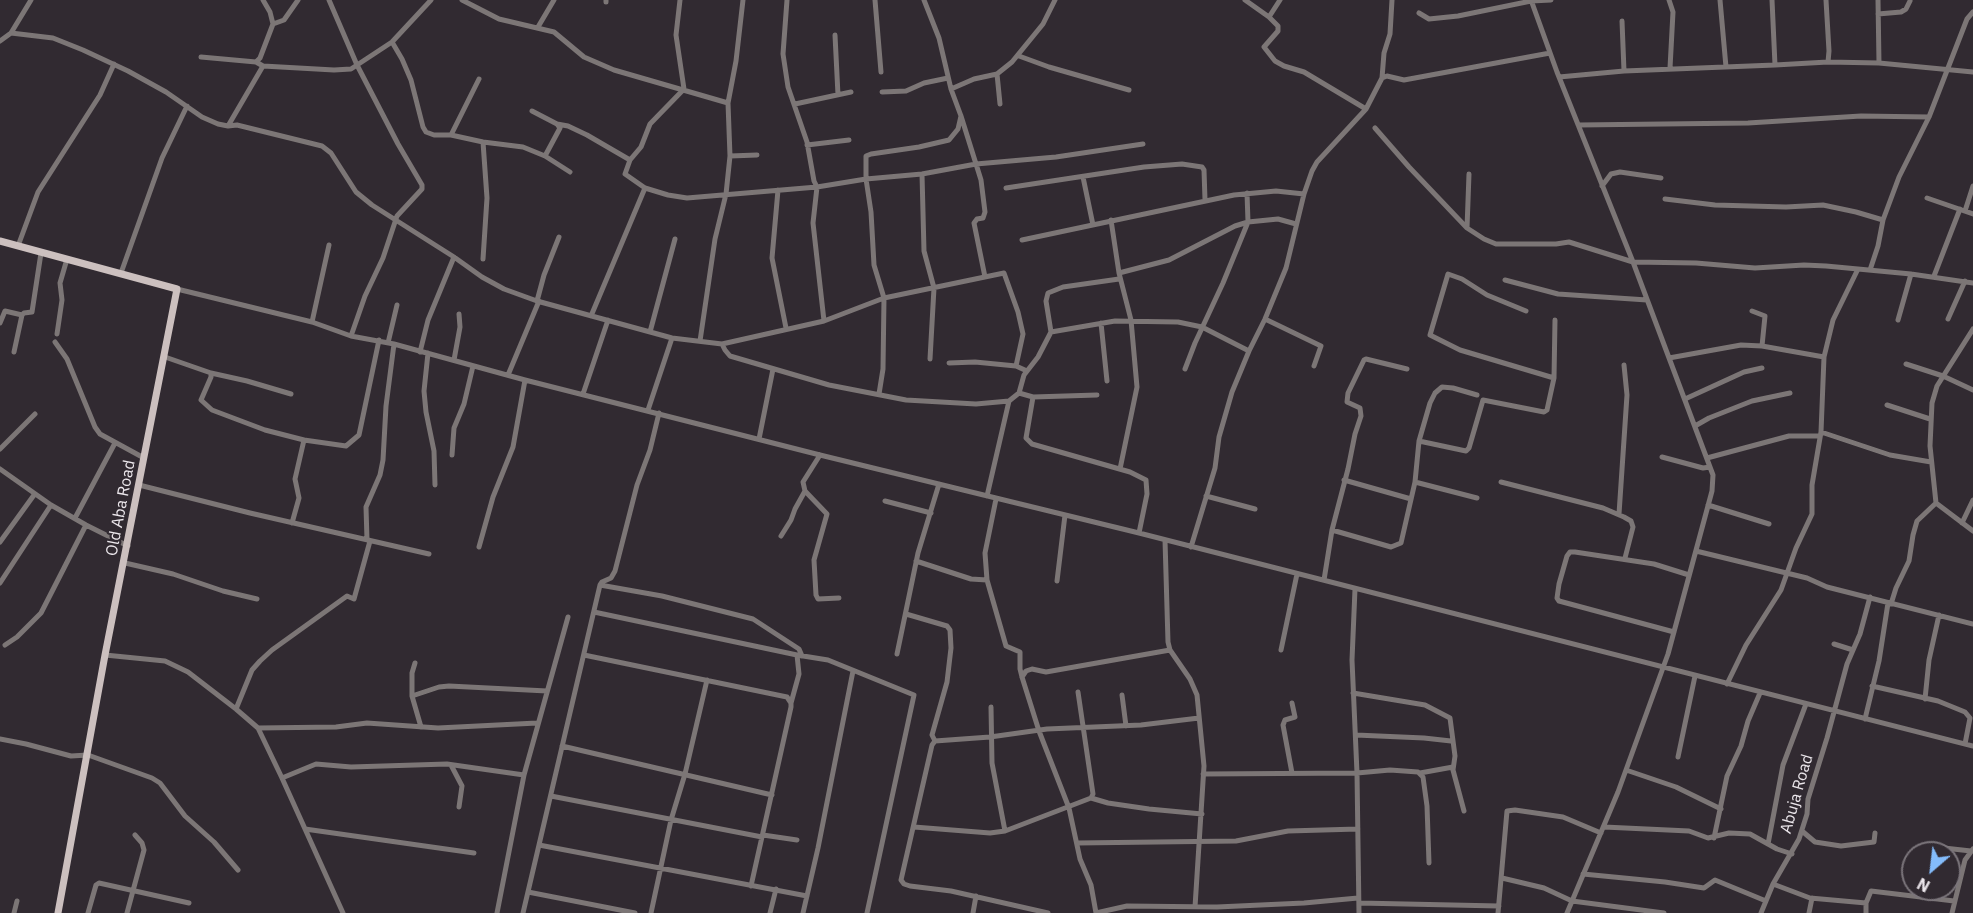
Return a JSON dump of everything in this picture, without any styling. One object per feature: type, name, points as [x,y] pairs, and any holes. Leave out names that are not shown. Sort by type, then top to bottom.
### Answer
[{"type":"main road","points":[[0,241],[177,289]]},
{"type":"main road","name":"Old Aba Road","points":[[58,913],[105,655],[125,563],[177,289]]},
{"type":"street","points":[[0,41],[10,34],[31,0]]},
{"type":"street","points":[[256,62],[260,58],[273,24],[270,12],[263,0]]},
{"type":"street","points":[[273,24],[284,20],[298,0]]},
{"type":"street","points":[[329,0],[357,65],[422,185],[422,189],[399,212],[351,336]]},
{"type":"street","points":[[201,57],[256,62],[263,66],[351,69],[392,42],[431,0]]},
{"type":"street","points":[[462,0],[499,19],[554,32],[584,57],[614,70],[728,103]]},
{"type":"street","points":[[538,27],[554,0]]},
{"type":"street","points":[[680,0],[676,35],[684,90]]},
{"type":"street","points":[[700,341],[715,240],[726,194],[730,156],[728,103],[736,61],[743,0]]},
{"type":"street","points":[[787,0],[783,54],[788,87],[807,145],[817,187],[813,223],[824,321]]},
{"type":"street","points":[[875,0],[881,72]]},
{"type":"street","points":[[924,0],[939,38],[951,89],[983,191],[985,212],[983,218],[977,219],[974,223],[985,277]]},
{"type":"street","points":[[951,89],[974,78],[997,74],[1019,56],[1043,24],[1055,0]]},
{"type":"street","points":[[1245,0],[1269,16],[1278,26],[1278,31],[1264,47],[1275,61],[1304,72],[1366,109]]},
{"type":"street","points":[[1269,16],[1280,0]]},
{"type":"street","points":[[1191,547],[1215,468],[1219,437],[1232,392],[1249,351],[1266,319],[1286,268],[1304,194],[1317,162],[1366,109],[1382,78],[1384,53],[1390,34],[1392,0]]},
{"type":"street","points":[[1419,14],[1429,19],[1458,16],[1531,1],[1551,0]]},
{"type":"street","points":[[1669,0],[1672,12],[1670,69]]},
{"type":"street","points":[[1720,0],[1726,67]]},
{"type":"street","points":[[1772,0],[1775,65]]},
{"type":"street","points":[[1826,0],[1828,62]]},
{"type":"street","points":[[1878,0],[1879,63]]},
{"type":"street","points":[[1531,1],[1713,475],[1708,506],[1674,632],[1626,770],[1567,913]]},
{"type":"street","points":[[1878,14],[1901,12],[1910,2]]},
{"type":"street","points":[[1870,270],[1883,220],[1899,177],[1929,117],[1966,19],[1973,12]]},
{"type":"street","points":[[1622,21],[1624,70]]},
{"type":"street","points":[[10,34],[53,38],[114,64],[166,92],[202,117],[218,124],[237,125],[322,146],[331,153],[356,192],[372,205],[496,285],[538,301],[672,338],[723,344],[824,321],[884,298],[1005,274],[1015,301],[1023,334],[1016,366]]},
{"type":"street","points":[[835,35],[838,95]]},
{"type":"street","points":[[392,42],[411,80],[426,132],[483,142],[512,144],[545,156],[570,172]]},
{"type":"street","points":[[1382,78],[1387,76],[1404,80],[1550,53]]},
{"type":"street","points":[[1019,56],[1129,90]]},
{"type":"street","points":[[1559,77],[1624,70],[1828,62],[1879,63],[1973,72]]},
{"type":"street","points":[[18,246],[38,192],[100,95],[114,64]]},
{"type":"street","points":[[228,126],[263,66]]},
{"type":"street","points":[[997,74],[1000,104]]},
{"type":"street","points":[[882,92],[906,91],[948,78]]},
{"type":"street","points":[[451,135],[479,79]]},
{"type":"street","points":[[684,90],[650,124],[641,147],[630,160],[625,174],[645,188],[687,198],[817,187],[866,179],[922,174],[976,164],[1056,157],[1143,144]]},
{"type":"street","points":[[795,105],[852,92]]},
{"type":"street","points":[[121,273],[162,158],[187,106]]},
{"type":"street","points":[[532,111],[557,124],[568,126],[587,135],[630,160]]},
{"type":"street","points":[[879,394],[883,369],[884,298],[874,265],[866,156],[949,140],[957,129],[961,116]]},
{"type":"street","points":[[1578,125],[1748,123],[1861,116],[1929,117]]},
{"type":"street","points":[[545,156],[560,128],[557,124]]},
{"type":"street","points":[[1376,128],[1409,167],[1467,228],[1496,244],[1569,242],[1633,262],[1696,263],[1755,268],[1804,265],[1934,276],[1973,283]]},
{"type":"street","points":[[807,145],[849,140]]},
{"type":"street","points":[[483,142],[487,198],[483,258]]},
{"type":"street","points":[[730,156],[757,155]]},
{"type":"street","points":[[1006,188],[1166,165],[1202,167],[1205,200]]},
{"type":"street","points":[[1602,186],[1611,174],[1620,172],[1661,178]]},
{"type":"street","points":[[922,174],[924,251],[934,288],[930,359]]},
{"type":"street","points":[[1467,228],[1469,174]]},
{"type":"street","points":[[1083,177],[1093,225]]},
{"type":"street","points":[[1934,276],[1973,186]]},
{"type":"street","points":[[591,316],[645,188]]},
{"type":"street","points":[[778,190],[772,258],[786,328]]},
{"type":"street","points":[[1022,240],[1247,193],[1276,191],[1304,194]]},
{"type":"street","points":[[1185,369],[1248,222],[1247,193]]},
{"type":"street","points":[[1927,198],[1973,214]]},
{"type":"street","points":[[1665,199],[1715,205],[1786,207],[1823,205],[1883,220]]},
{"type":"street","points":[[723,344],[730,356],[829,385],[906,400],[970,404],[1009,401],[1019,393],[1027,371],[1038,357],[1051,332],[1046,301],[1048,293],[1063,287],[1119,276],[1169,260],[1235,226],[1248,222],[1278,219],[1296,224]]},
{"type":"street","points":[[1111,220],[1119,276],[1131,320],[1137,387],[1120,469]]},
{"type":"street","points":[[508,375],[538,301],[544,275],[559,237]]},
{"type":"street","points":[[650,332],[675,239]]},
{"type":"street","points":[[312,322],[325,272],[329,245]]},
{"type":"street","points":[[0,323],[5,311],[22,315],[32,312],[41,253]]},
{"type":"street","points":[[420,352],[428,320],[454,257]]},
{"type":"street","points":[[57,334],[62,300],[60,283],[67,259]]},
{"type":"street","points":[[1727,684],[1742,652],[1788,574],[1796,548],[1812,514],[1812,485],[1821,434],[1824,357],[1833,320],[1858,269]]},
{"type":"street","points":[[1526,311],[1487,295],[1462,279],[1448,274],[1430,335],[1460,350],[1554,378]]},
{"type":"street","points":[[1898,320],[1911,274]]},
{"type":"street","points":[[1505,280],[1558,294],[1647,300]]},
{"type":"street","points":[[1948,319],[1965,281]]},
{"type":"street","points":[[177,289],[312,322],[351,336],[391,343],[525,380],[1139,533],[1973,746]]},
{"type":"street","points":[[236,709],[252,670],[260,660],[347,596],[354,599],[369,541],[366,507],[380,475],[383,460],[391,343],[398,305]]},
{"type":"street","points":[[1752,311],[1765,316],[1762,346]]},
{"type":"street","points":[[454,360],[460,327],[459,314]]},
{"type":"street","points":[[14,352],[22,315]]},
{"type":"street","points":[[1266,319],[1321,346],[1314,366]]},
{"type":"street","points":[[584,394],[608,320]]},
{"type":"street","points":[[1051,332],[1131,320],[1178,322],[1202,327],[1249,351]]},
{"type":"street","points":[[1419,441],[1466,451],[1469,448],[1483,400],[1544,412],[1548,407],[1554,378],[1555,320]]},
{"type":"street","points":[[1101,323],[1107,381]]},
{"type":"street","points":[[1973,329],[1942,376],[1932,403],[1930,419],[1931,462],[1936,503],[1973,531]]},
{"type":"street","points":[[648,410],[672,338]]},
{"type":"street","points":[[211,373],[202,397],[205,405],[222,415],[265,430],[304,440],[346,446],[359,435],[379,340]]},
{"type":"street","points":[[55,342],[67,359],[100,434],[144,458]]},
{"type":"street","points":[[1669,358],[1741,345],[1762,346],[1824,357]]},
{"type":"street","points":[[428,353],[424,391],[434,451],[435,485]]},
{"type":"street","points":[[165,357],[211,373],[291,394]]},
{"type":"street","points":[[1324,580],[1332,530],[1362,410],[1346,400],[1364,360],[1371,359],[1407,369]]},
{"type":"street","points":[[949,363],[975,362],[1016,366],[1027,371]]},
{"type":"street","points":[[1906,364],[1942,376],[1973,390]]},
{"type":"street","points":[[1618,514],[1627,395],[1624,365]]},
{"type":"street","points":[[452,455],[454,428],[464,404],[473,366]]},
{"type":"street","points":[[1685,399],[1744,372],[1762,368]]},
{"type":"street","points":[[759,439],[773,369]]},
{"type":"street","points":[[479,547],[493,497],[513,447],[525,380]]},
{"type":"street","points":[[1332,530],[1386,545],[1396,546],[1401,543],[1415,482],[1419,441],[1435,393],[1442,387],[1477,395]]},
{"type":"street","points":[[1019,393],[1033,397],[1097,395]]},
{"type":"street","points":[[1695,426],[1752,401],[1790,393]]},
{"type":"street","points":[[1033,397],[1026,438],[1032,444],[1120,469],[1146,480],[1147,494],[1139,533]]},
{"type":"street","points":[[987,496],[1009,401]]},
{"type":"street","points":[[1887,405],[1930,419]]},
{"type":"street","points":[[523,913],[600,585],[611,579],[615,571],[637,485],[650,450],[659,413]]},
{"type":"street","points":[[0,449],[35,414]]},
{"type":"street","points":[[1707,458],[1789,436],[1821,434],[1890,455],[1931,462]]},
{"type":"street","points":[[292,523],[299,498],[295,479],[304,440]]},
{"type":"street","points":[[75,518],[115,443]]},
{"type":"street","points":[[820,455],[803,482],[805,491],[827,514],[814,560],[816,595],[818,599],[839,598]]},
{"type":"street","points":[[1662,457],[1703,468],[1710,467]]},
{"type":"street","points":[[1,474],[86,525],[128,546]]},
{"type":"street","points":[[1344,480],[1411,499]]},
{"type":"street","points":[[1415,482],[1477,498]]},
{"type":"street","points":[[1501,482],[1618,514],[1631,521],[1633,527],[1625,558]]},
{"type":"street","points":[[897,654],[916,561],[939,484]]},
{"type":"street","points":[[139,485],[429,554]]},
{"type":"street","points":[[781,536],[805,491]]},
{"type":"street","points":[[0,542],[34,495]]},
{"type":"street","points":[[1206,496],[1255,509]]},
{"type":"street","points":[[996,499],[986,545],[987,580],[1006,646],[1020,652],[1022,677],[1039,731],[1069,807],[1080,859],[1091,885],[1096,913],[1127,906],[1180,910],[1195,907],[1359,901],[1499,906]]},
{"type":"street","points":[[1962,523],[1973,500]]},
{"type":"street","points":[[885,501],[931,513]]},
{"type":"street","points":[[1865,719],[1879,661],[1889,604],[1909,561],[1912,535],[1917,521],[1936,503]]},
{"type":"street","points":[[0,583],[51,505]]},
{"type":"street","points":[[1708,506],[1769,524]]},
{"type":"street","points":[[1057,581],[1065,515]]},
{"type":"street","points":[[5,645],[17,637],[41,613],[86,525]]},
{"type":"street","points":[[1165,540],[1168,642],[1170,650],[1190,679],[1197,695],[1199,718],[1203,774],[1195,907]]},
{"type":"street","points":[[1696,551],[1808,578],[1827,587],[1973,624]]},
{"type":"street","points":[[1674,632],[1557,600],[1559,584],[1570,552],[1625,558],[1689,575]]},
{"type":"street","points":[[916,561],[963,577],[987,580]]},
{"type":"street","points":[[125,563],[173,574],[223,591],[257,599]]},
{"type":"street","points":[[1281,650],[1298,574]]},
{"type":"street","points":[[600,585],[662,596],[753,619],[799,649],[799,674],[751,886]]},
{"type":"street","points":[[1355,589],[1352,660],[1359,829],[1359,913]]},
{"type":"street","name":"Abuja Road","points":[[1761,913],[1773,884],[1792,854],[1802,831],[1808,799],[1847,664],[1860,634],[1870,597]]},
{"type":"street","points":[[594,612],[737,644],[828,660],[914,695],[867,913]]},
{"type":"street","points":[[906,614],[937,622],[947,626],[950,630],[949,672],[932,735],[935,741]]},
{"type":"street","points":[[1925,699],[1929,660],[1939,615]]},
{"type":"street","points":[[497,913],[524,774],[568,617]]},
{"type":"street","points":[[1834,644],[1853,650]]},
{"type":"street","points":[[1022,677],[1026,671],[1032,669],[1046,672],[1170,650]]},
{"type":"street","points":[[105,655],[165,661],[188,672],[258,728],[343,913]]},
{"type":"street","points":[[584,655],[787,697],[791,703]]},
{"type":"street","points":[[415,663],[412,673],[412,696],[421,727]]},
{"type":"street","points":[[803,913],[853,670]]},
{"type":"street","points":[[1678,757],[1695,676]]},
{"type":"street","points":[[651,913],[671,820],[685,774],[706,680]]},
{"type":"street","points":[[412,696],[449,686],[546,691]]},
{"type":"street","points":[[1872,686],[1938,701],[1968,714],[1970,718],[1965,744]]},
{"type":"street","points":[[1078,692],[1094,794],[1091,798]]},
{"type":"street","points":[[1353,693],[1425,705],[1450,718],[1455,756],[1453,767],[1464,811]]},
{"type":"street","points":[[1714,838],[1727,776],[1741,746],[1748,721],[1760,693]]},
{"type":"street","points":[[1122,695],[1126,726]]},
{"type":"street","points":[[1292,703],[1295,717],[1285,720],[1283,725],[1292,773]]},
{"type":"street","points":[[1768,844],[1783,765],[1806,705]]},
{"type":"street","points":[[991,707],[992,763],[1005,831]]},
{"type":"street","points":[[935,741],[1199,718]]},
{"type":"street","points":[[258,728],[336,727],[368,723],[449,728],[537,723]]},
{"type":"street","points":[[1356,735],[1451,741]]},
{"type":"street","points":[[0,739],[71,756],[88,755],[152,778],[160,783],[185,816],[214,842],[238,870]]},
{"type":"street","points":[[935,741],[932,745],[901,880],[904,884],[976,896],[1048,913]]},
{"type":"street","points":[[562,746],[772,795]]},
{"type":"street","points":[[282,778],[316,764],[351,767],[452,765],[524,774]]},
{"type":"street","points":[[452,765],[462,786],[459,807]]},
{"type":"street","points":[[1203,774],[1357,773],[1390,770],[1420,773],[1453,767]]},
{"type":"street","points":[[1626,770],[1676,787],[1721,809]]},
{"type":"street","points":[[1420,773],[1423,777],[1427,806],[1429,863]]},
{"type":"street","points":[[550,796],[671,820],[797,840]]},
{"type":"street","points":[[914,827],[990,833],[1005,831],[1091,798],[1140,808],[1202,814]]},
{"type":"street","points":[[1498,913],[1506,815],[1510,809],[1563,817],[1603,830],[1689,831],[1708,838],[1728,833],[1750,834],[1777,849],[1792,854]]},
{"type":"street","points":[[305,829],[474,853]]},
{"type":"street","points":[[1077,843],[1236,842],[1288,831],[1359,829]]},
{"type":"street","points":[[1802,831],[1815,842],[1841,846],[1874,842],[1875,833]]},
{"type":"street","points":[[127,913],[144,850],[135,835]]},
{"type":"street","points":[[539,845],[807,896]]},
{"type":"street","points":[[1961,875],[1965,860],[1972,850]]},
{"type":"street","points":[[1583,874],[1704,888],[1715,880],[1766,902]]},
{"type":"street","points":[[1502,878],[1544,888],[1572,901],[1664,913]]},
{"type":"street","points":[[88,913],[97,884],[189,903]]},
{"type":"street","points":[[1773,884],[1812,898],[1866,903]]},
{"type":"street","points":[[770,913],[776,889]]},
{"type":"street","points":[[528,891],[635,913]]},
{"type":"street","points":[[1866,913],[1866,903],[1871,891],[1901,895]]},
{"type":"street","points":[[973,913],[976,896]]},
{"type":"street","points":[[1809,913],[1812,898]]},
{"type":"street","points":[[14,913],[17,901]]},
{"type":"street","points":[[1952,913],[1954,901]]},
{"type":"street","points":[[1254,906],[1254,913]]}]
